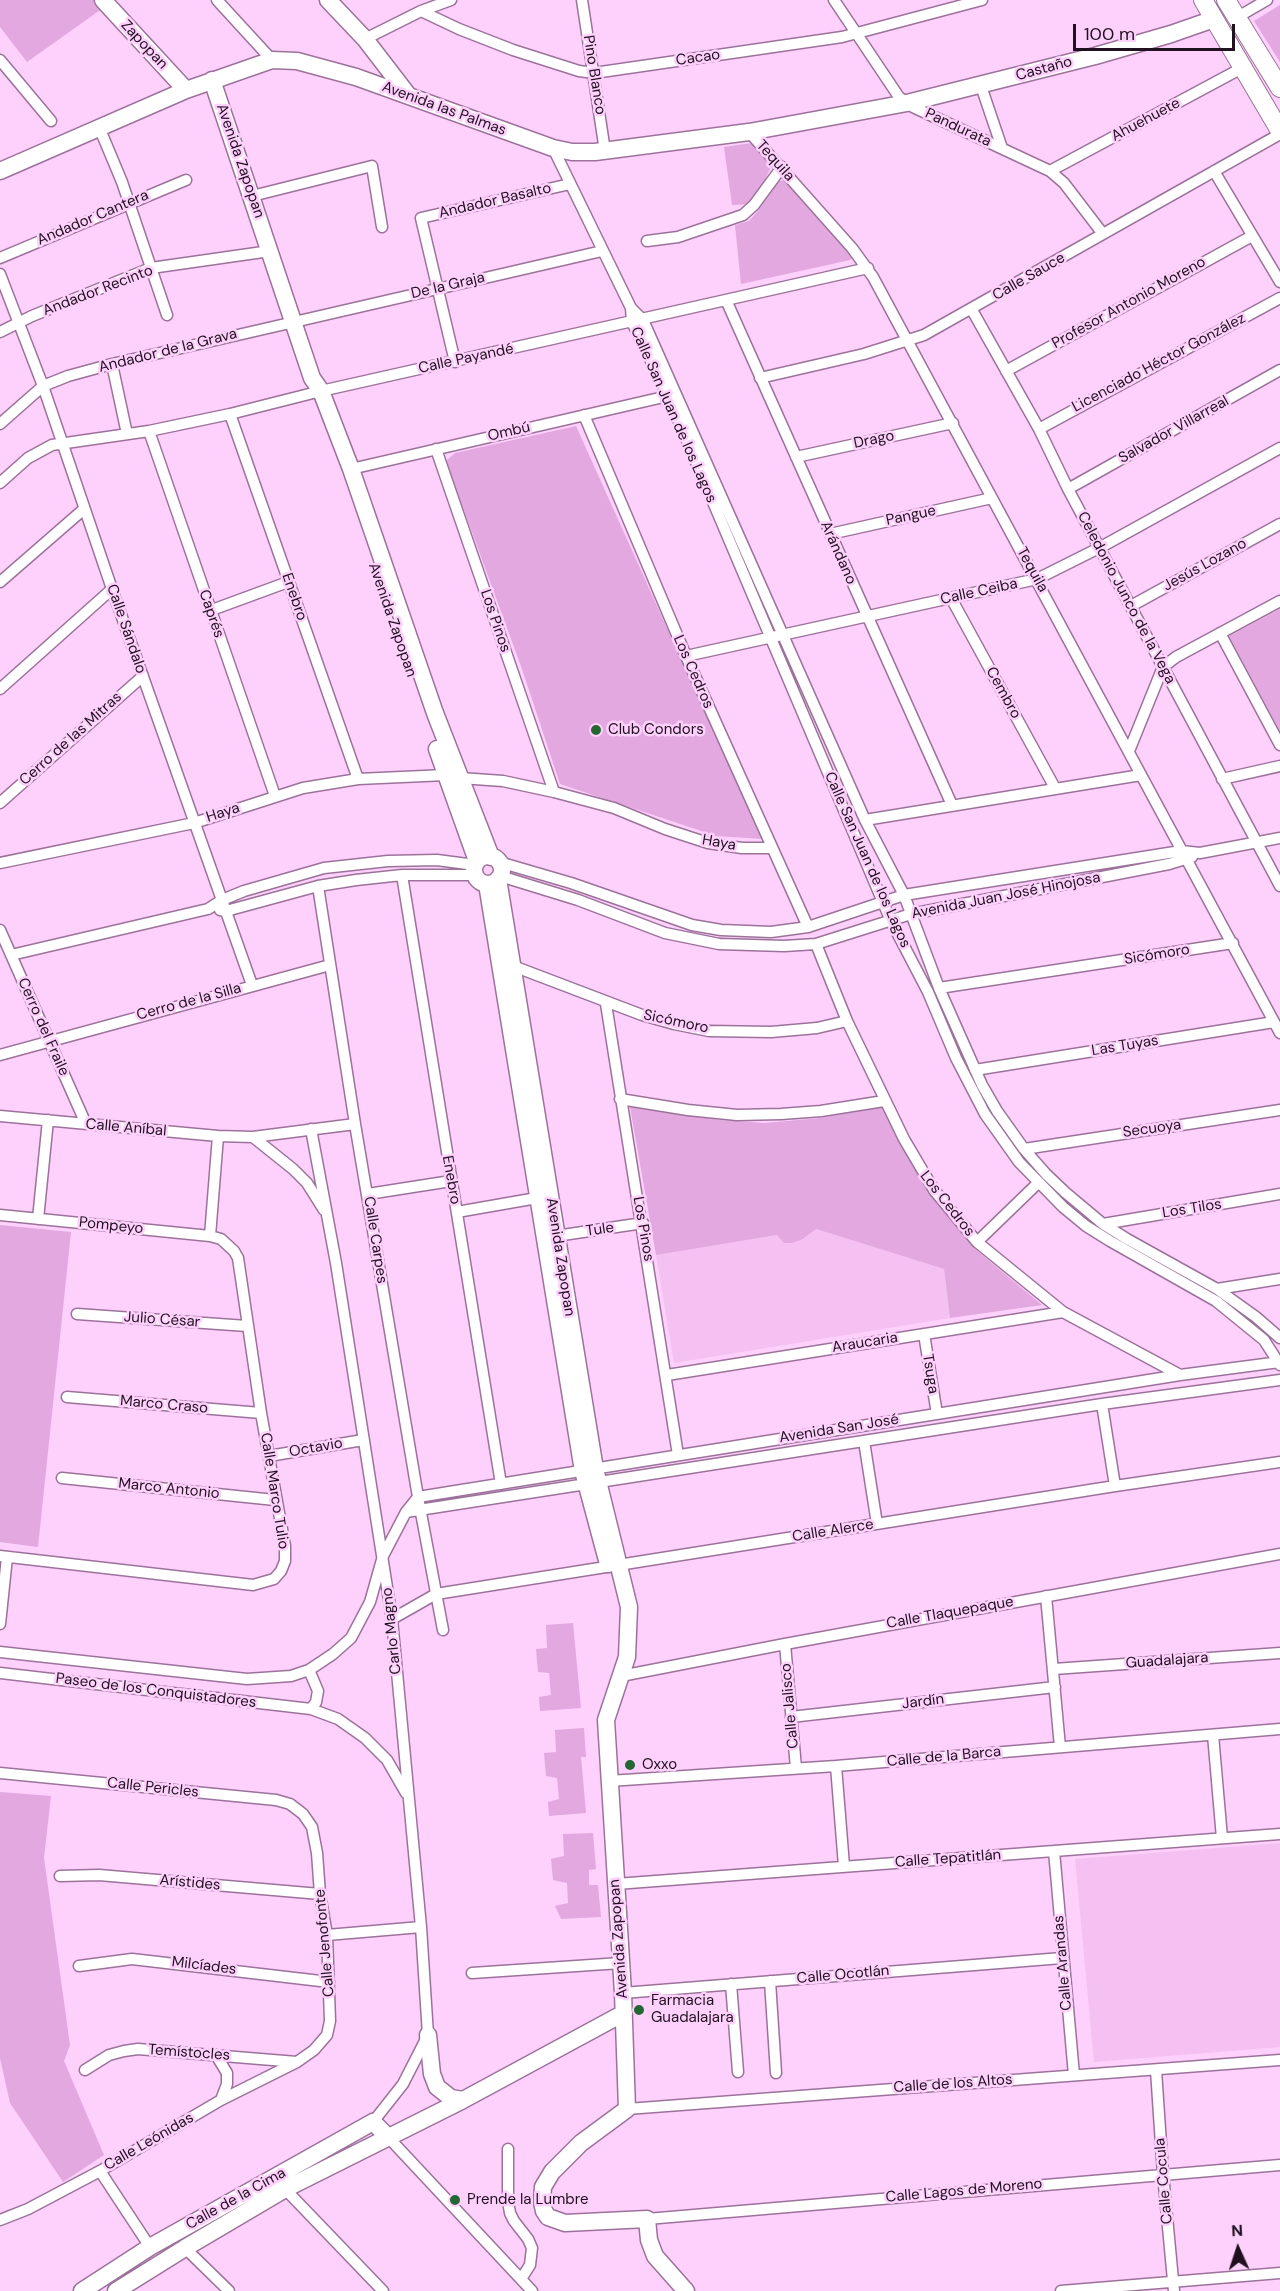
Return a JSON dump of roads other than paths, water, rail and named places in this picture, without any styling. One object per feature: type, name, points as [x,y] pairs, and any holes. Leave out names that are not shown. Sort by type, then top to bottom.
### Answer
[{"type":"main road","points":[[1203,0],[1280,132]]},
{"type":"main road","points":[[1226,0],[1280,88]]},
{"type":"street","name":"Zapopan","points":[[103,0],[186,90]]},
{"type":"street","points":[[218,0],[272,60]]},
{"type":"street","points":[[328,0],[365,39],[408,95]]},
{"type":"street","points":[[365,39],[421,11],[451,0]]},
{"type":"street","name":"Pino Blanco","points":[[582,0],[605,151]]},
{"type":"street","name":"Pandurata","points":[[834,0],[894,90],[907,103],[1050,171],[1064,183],[1103,234]]},
{"type":"street","name":"Cacao","points":[[421,11],[513,50],[579,71],[594,73],[857,33],[982,0]]},
{"type":"street","points":[[1236,18],[1266,0]]},
{"type":"street","name":"Castaño","points":[[907,103],[981,86],[1163,37],[1214,19]]},
{"type":"street","points":[[0,60],[51,121]]},
{"type":"street","name":"Avenida las Palmas","points":[[0,171],[186,90],[272,60],[297,61],[408,95],[553,148],[582,153],[749,132],[907,103]]},
{"type":"street","name":"Ahuehuete","points":[[1050,171],[1242,68]]},
{"type":"street","name":"Avenida Zapopan","points":[[212,80],[315,387],[488,870],[513,966],[556,1236],[590,1477]]},
{"type":"street","points":[[981,86],[1002,148]]},
{"type":"street","points":[[99,127],[129,202],[167,315]]},
{"type":"street","name":"Tequila","points":[[749,132],[868,268],[1280,1033]]},
{"type":"street","name":"Calle Sauce","points":[[760,378],[908,341],[942,327],[1280,132]]},
{"type":"street","name":"Calle San Juan de los Lagos","points":[[553,148],[637,321],[776,635],[891,921],[928,992],[956,1058],[985,1114],[1003,1142],[1038,1183],[1063,1207],[1094,1231],[1216,1301],[1264,1340],[1279,1363]]},
{"type":"street","points":[[252,196],[372,166],[382,227]]},
{"type":"street","points":[[647,241],[678,237],[737,219],[750,210],[782,167]]},
{"type":"street","points":[[1214,171],[1280,282]]},
{"type":"street","name":"Andador Cantera","points":[[0,258],[186,180]]},
{"type":"street","name":"Andador Basalto","points":[[436,289],[421,218],[570,184]]},
{"type":"street","name":"Profesor Antonio Moreno","points":[[1006,371],[1252,236]]},
{"type":"street","name":"Andador Recinto","points":[[0,332],[151,268],[270,251]]},
{"type":"street","name":"De la Graja","points":[[293,321],[602,251]]},
{"type":"street","name":"Calle Payandé","points":[[0,483],[39,451],[52,445],[149,431],[230,414],[315,387],[455,362],[868,268]]},
{"type":"street","name":"Calle Sándalo","points":[[0,274],[43,386],[142,676],[252,985]]},
{"type":"street","points":[[436,289],[455,362]]},
{"type":"street","name":"Licenciado Héctor González","points":[[1039,429],[1280,298]]},
{"type":"street","name":"Arándano","points":[[726,300],[952,805]]},
{"type":"street","name":"Celedonio Junco de la Vega","points":[[972,310],[1039,429],[1068,489],[1280,886]]},
{"type":"street","name":"Andador de la Grava","points":[[43,386],[112,364],[293,321]]},
{"type":"street","name":"Calle San Juan de los Lagos","points":[[637,321],[668,396],[776,635],[865,820],[904,895],[939,988],[975,1070],[997,1111],[1024,1149],[1066,1193],[1103,1224],[1217,1289],[1256,1317],[1280,1338]]},
{"type":"street","points":[[112,364],[127,434]]},
{"type":"street","name":"Salvador Villarreal","points":[[1068,489],[1280,370]]},
{"type":"street","points":[[0,424],[43,386]]},
{"type":"street","name":"Avenida Zapopan","points":[[315,387],[351,469],[453,777]]},
{"type":"street","name":"Ombú","points":[[351,469],[668,396]]},
{"type":"street","name":"Enebro","points":[[230,414],[358,779]]},
{"type":"street","name":"Los Cedros","points":[[584,415],[686,656],[808,927]]},
{"type":"street","name":"Drago","points":[[796,457],[952,423]]},
{"type":"street","name":"Caprés","points":[[149,431],[209,611],[275,796]]},
{"type":"street","name":"Calle Ceiba","points":[[686,656],[1037,579],[1101,548],[1280,448]]},
{"type":"street","name":"Los Pinos","points":[[436,449],[554,792]]},
{"type":"street","name":"Pangue","points":[[830,534],[992,498]]},
{"type":"street","points":[[0,582],[84,509]]},
{"type":"street","name":"Jesús Lozano","points":[[1131,606],[1280,524]]},
{"type":"street","points":[[209,611],[288,582]]},
{"type":"street","points":[[0,689],[112,589]]},
{"type":"street","name":"Cembro","points":[[951,597],[1055,788]]},
{"type":"street","points":[[1129,751],[1163,667],[1176,657],[1280,601]]},
{"type":"street","points":[[1220,633],[1280,745]]},
{"type":"street","name":"Cerro de las Mitras","points":[[0,802],[142,676]]},
{"type":"street","points":[[1222,779],[1280,766]]},
{"type":"street","points":[[865,820],[1141,775]]},
{"type":"street","name":"Haya","points":[[0,863],[194,823],[303,788],[358,779],[453,777],[503,781],[554,792],[614,808],[665,829],[708,843],[742,848],[771,848]]},
{"type":"street","name":"Avenida Juan José Hinojosa","points":[[208,909],[226,911],[318,886],[402,875],[488,870],[578,900],[665,933],[719,944],[754,946],[816,944],[911,914],[1280,838]]},
{"type":"street","name":"Avenida Juan José Hinojosa","points":[[12,955],[208,909],[222,900],[301,874],[341,865],[388,861],[437,860],[571,883],[692,925],[750,932],[771,932],[808,927],[904,895],[1184,856]]},
{"type":"street","name":"Avenida Zapopan","points":[[488,870],[537,1198],[590,1477],[614,1566],[629,1607],[627,1657],[606,1720],[623,1993],[627,2109]]},
{"type":"street","name":"Enebro","points":[[402,875],[501,1484]]},
{"type":"street","name":"Calle Carpes","points":[[318,886],[355,1124],[418,1497],[443,1630]]},
{"type":"street","name":"Cerro del Fraile","points":[[0,930],[86,1124]]},
{"type":"street","name":"Sicómoro","points":[[939,988],[1233,943]]},
{"type":"street","name":"Los Cedros","points":[[816,944],[847,1021],[884,1101],[918,1165],[934,1190],[977,1242],[1063,1312],[1180,1375]]},
{"type":"street","name":"Cerro de la Silla","points":[[0,1055],[330,965]]},
{"type":"street","name":"Sicómoro","points":[[513,966],[606,1004],[674,1024],[709,1031],[771,1032],[817,1028],[847,1021]]},
{"type":"street","name":"Los Pinos","points":[[606,1004],[620,1099],[643,1223],[678,1455]]},
{"type":"street","name":"Las Tuyas","points":[[975,1070],[1274,1022]]},
{"type":"street","points":[[620,1099],[737,1115],[810,1112],[884,1101]]},
{"type":"street","name":"Secuoya","points":[[1024,1149],[1280,1110]]},
{"type":"street","name":"Calle Aníbal","points":[[0,1116],[218,1136],[253,1137],[355,1124]]},
{"type":"street","points":[[38,1219],[48,1120]]},
{"type":"street","name":"Carlo Magno","points":[[311,1129],[392,1619],[421,1927],[428,2035]]},
{"type":"street","points":[[216,1238],[218,1136]]},
{"type":"street","points":[[253,1137],[307,1183],[327,1215]]},
{"type":"street","points":[[368,1194],[451,1181]]},
{"type":"street","points":[[977,1242],[1038,1183]]},
{"type":"street","name":"Los Tilos","points":[[1103,1224],[1280,1194]]},
{"type":"street","points":[[457,1212],[537,1198]]},
{"type":"street","name":"Pompeyo","points":[[0,1215],[216,1238]]},
{"type":"street","name":"Tule","points":[[556,1236],[643,1223]]},
{"type":"street","name":"Calle Marco Tulio","points":[[4,1556],[235,1584],[263,1583],[274,1579],[281,1571],[285,1561],[285,1546],[275,1500],[238,1258],[234,1251],[216,1238]]},
{"type":"street","points":[[1217,1289],[1280,1279]]},
{"type":"street","name":"Araucaria","points":[[667,1375],[1063,1312]]},
{"type":"street","name":"Julio César","points":[[77,1314],[247,1326]]},
{"type":"street","name":"Tsuga","points":[[924,1334],[937,1414]]},
{"type":"street","name":"Avenida San José","points":[[406,1512],[421,1511],[590,1477],[678,1455],[1180,1375],[1279,1363]]},
{"type":"street","name":"Avenida San José","points":[[418,1497],[501,1484],[590,1477],[864,1441],[1102,1404],[1280,1380]]},
{"type":"street","name":"Marco Craso","points":[[68,1397],[261,1413]]},
{"type":"street","points":[[1026,1400],[1029,1415]]},
{"type":"street","points":[[1102,1404],[1115,1486]]},
{"type":"street","name":"Octavio","points":[[269,1456],[363,1440]]},
{"type":"street","points":[[864,1441],[877,1524]]},
{"type":"street","name":"Calle Alerce","points":[[392,1619],[435,1594],[1280,1462]]},
{"type":"street","name":"Marco Antonio","points":[[62,1478],[275,1500]]},
{"type":"street","points":[[383,1556],[406,1512],[418,1497]]},
{"type":"street","name":"Calle Tlaquepaque","points":[[621,1676],[1280,1554]]},
{"type":"street","points":[[0,1624],[4,1556]]},
{"type":"street","name":"Paseo de los Conquistadores","points":[[0,1652],[247,1679],[291,1676],[309,1670],[333,1654],[351,1638],[370,1602],[383,1556]]},
{"type":"street","points":[[1046,1596],[1060,1747]]},
{"type":"street","name":"Calle Jalisco","points":[[785,1644],[796,1768]]},
{"type":"street","name":"Guadalajara","points":[[1054,1669],[1280,1653]]},
{"type":"street","points":[[309,1670],[318,1691],[316,1702],[311,1709]]},
{"type":"street","name":"Paseo de los Conquistadores","points":[[0,1673],[311,1709],[338,1719],[365,1738],[387,1760],[407,1794]]},
{"type":"street","name":"Jardín","points":[[791,1717],[1055,1687]]},
{"type":"street","name":"Calle de la Barca","points":[[609,1781],[836,1766],[1280,1729]]},
{"type":"street","points":[[1213,1735],[1222,1838]]},
{"type":"street","points":[[836,1766],[844,1866]]},
{"type":"street","name":"Calle Pericles","points":[[0,1773],[276,1800],[290,1804],[303,1814]]},
{"type":"street","name":"Calle Jenofonte","points":[[297,2062],[314,2050],[327,2035],[330,2021],[327,1935],[320,1894],[315,1840],[312,1827],[303,1814]]},
{"type":"street","name":"Calle Tepatitlán","points":[[616,1884],[1280,1834]]},
{"type":"street","name":"Calle Arandas","points":[[1054,1851],[1074,2075]]},
{"type":"street","name":"Arístides","points":[[60,1876],[99,1875],[320,1894]]},
{"type":"street","points":[[327,1935],[421,1927]]},
{"type":"street","name":"Calle Ocotlán","points":[[623,1993],[1062,1958]]},
{"type":"street","name":"Milcíades","points":[[80,1966],[132,1959],[329,1982]]},
{"type":"street","points":[[472,1973],[621,1963]]},
{"type":"street","points":[[770,1981],[776,2073]]},
{"type":"street","points":[[731,1984],[738,2072]]},
{"type":"street","name":"Calle de la Cima","points":[[116,2291],[185,2247],[285,2189],[464,2100],[624,2013]]},
{"type":"street","points":[[428,2035],[432,2074],[437,2087],[451,2098],[464,2100]]},
{"type":"street","points":[[428,2035],[403,2084],[373,2122],[532,2291]]},
{"type":"street","name":"Temístocles","points":[[85,2070],[109,2055],[124,2050],[138,2049],[297,2062]]},
{"type":"street","points":[[216,2055],[227,2073],[227,2084],[221,2100]]},
{"type":"street","name":"Calle de los Altos","points":[[627,2109],[1280,2060]]},
{"type":"street","name":"Calle Leónidas","points":[[0,2220],[28,2209],[100,2171],[221,2100],[297,2062]]},
{"type":"street","name":"Calle Cocula","points":[[1156,2070],[1162,2174],[1173,2286]]},
{"type":"street","points":[[627,2109],[581,2143],[552,2172],[543,2187],[544,2211],[548,2217],[565,2223],[577,2224],[647,2219],[649,2240],[656,2256],[686,2291]]},
{"type":"street","name":"Calle de la Cima","points":[[82,2291],[150,2247],[373,2122]]},
{"type":"street","points":[[508,2149],[510,2213],[532,2248],[530,2265],[520,2279]]},
{"type":"street","name":"Calle Lagos de Moreno","points":[[647,2219],[1280,2165]]},
{"type":"street","points":[[100,2171],[150,2247]]},
{"type":"street","points":[[285,2189],[383,2291]]},
{"type":"street","points":[[185,2247],[228,2291]]},
{"type":"street","points":[[1061,2291],[1173,2286],[1280,2273]]},
{"type":"place","name":"Club Condors","points":[[596,730]]},
{"type":"place","name":"Oxxo","points":[[630,1765]]},
{"type":"place","name":"Farmacia Guadalajara","points":[[639,2010]]},
{"type":"place","name":"Prende la Lumbre","points":[[455,2200]]}]
